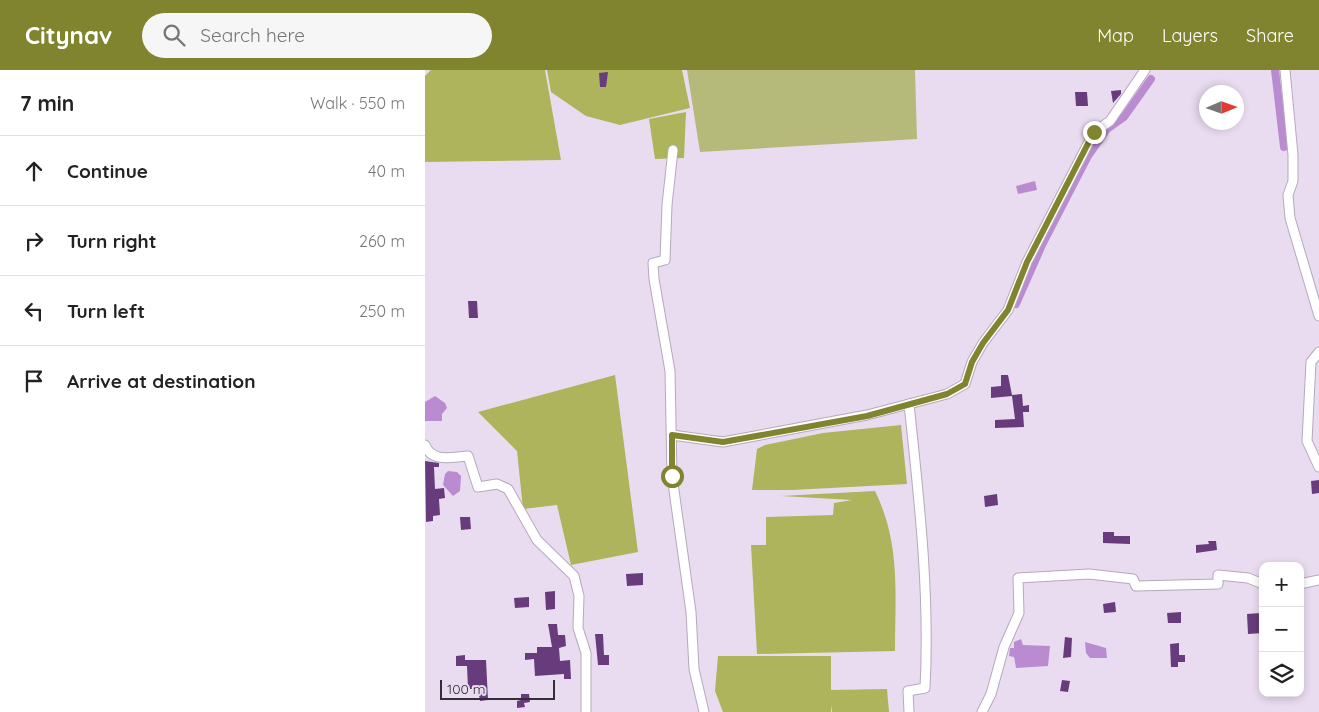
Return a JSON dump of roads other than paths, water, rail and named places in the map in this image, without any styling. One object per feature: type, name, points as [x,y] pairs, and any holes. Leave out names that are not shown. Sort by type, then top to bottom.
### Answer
[{"type":"street","points":[[672,435],[723,442],[867,416],[947,394],[965,384],[972,362],[983,343],[1008,310],[1027,262],[1094,132],[1110,121],[1145,70]]},
{"type":"street","points":[[1285,70],[1293,155],[1293,181],[1288,195],[1290,218],[1319,316]]},
{"type":"street","points":[[673,150],[667,205],[665,260],[653,263],[654,279],[670,371],[672,476],[691,612],[694,669],[704,712]]},
{"type":"street","points":[[1319,352],[1311,362],[1307,441],[1319,466]]},
{"type":"street","points":[[909,404],[919,519],[927,651],[925,688],[908,691],[909,712]]},
{"type":"street","points":[[425,445],[428,452],[435,457],[468,456],[478,487],[497,484],[508,489],[537,540],[574,576],[579,596],[578,628],[586,653],[586,712]]},
{"type":"street","points":[[982,712],[991,694],[1004,647],[1019,613],[1018,578],[1089,574],[1133,579],[1136,586],[1218,584],[1218,575],[1248,578],[1259,582]]},
{"type":"street","points":[[1304,583],[1319,580]]},
{"type":"waterway","points":[[1275,70],[1284,147]]},
{"type":"waterway","points":[[1016,304],[1042,245],[1088,156],[1107,129],[1124,117],[1151,79]]}]
